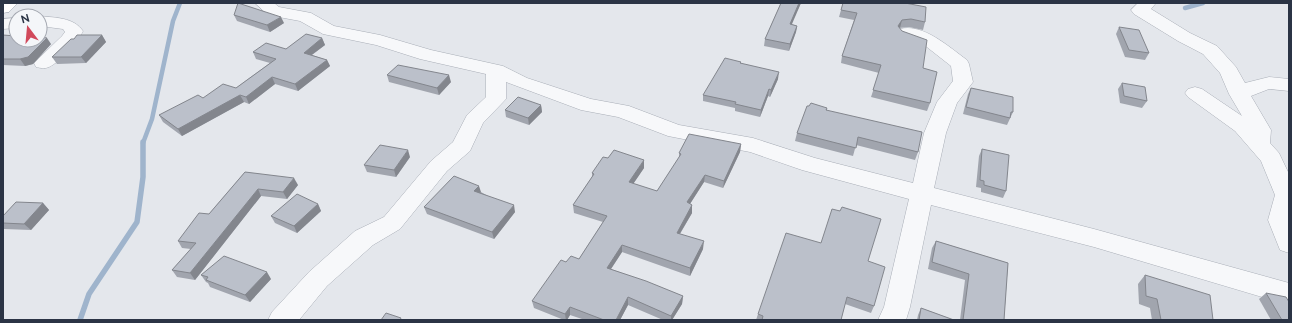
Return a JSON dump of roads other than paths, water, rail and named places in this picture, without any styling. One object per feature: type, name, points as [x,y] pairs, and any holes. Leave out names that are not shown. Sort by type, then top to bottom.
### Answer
[{"type":"highway","points":[[3,8],[10,3]]},
{"type":"street","points":[[263,3],[274,11],[305,17],[329,30],[380,40],[427,55],[496,70],[520,82],[588,105],[622,111],[675,130],[752,145],[810,165],[1094,238],[1289,294]]},
{"type":"street","points":[[1148,3],[1140,10],[1177,34],[1210,50],[1229,71],[1240,94],[1261,130],[1259,145]]},
{"type":"street","points":[[43,63],[70,39],[74,31],[68,25],[48,22]]},
{"type":"street","points":[[892,320],[897,307],[935,133],[947,102],[963,82],[960,64],[930,40],[906,33]]},
{"type":"street","points":[[282,320],[318,279],[364,238],[392,223],[439,166],[462,146],[474,120],[496,99],[496,70]]},
{"type":"street","points":[[1240,94],[1257,85],[1271,81],[1289,85]]},
{"type":"street","points":[[1195,93],[1242,126],[1271,158],[1287,194],[1280,220],[1289,243]]},
{"type":"waterway","points":[[143,143],[152,119],[173,21],[180,3]]},
{"type":"waterway","points":[[1185,8],[1203,3]]},
{"type":"waterway","points":[[80,320],[89,294],[137,222],[143,177],[143,143]]}]
